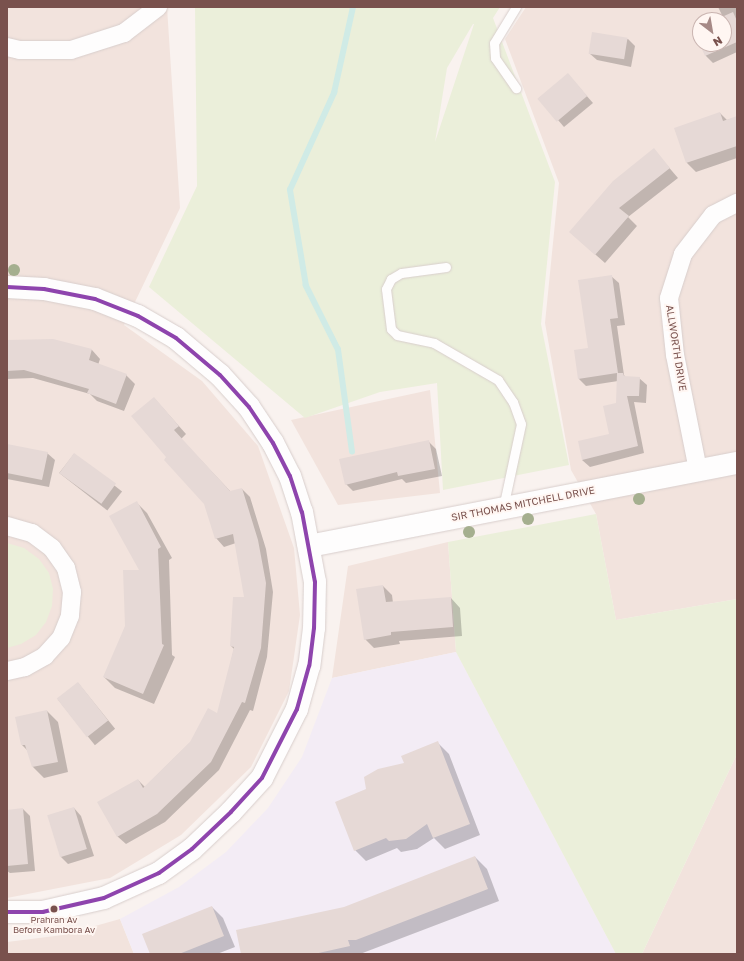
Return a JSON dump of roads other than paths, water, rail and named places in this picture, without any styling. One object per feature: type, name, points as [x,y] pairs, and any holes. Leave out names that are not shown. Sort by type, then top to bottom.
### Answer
[{"type":"street","points":[[7,46],[20,50],[71,50],[124,33],[158,7]]},
{"type":"street","name":"ALLWORTH DRIVE","points":[[698,470],[675,355],[669,298],[683,254],[713,215],[737,203]]},
{"type":"street","points":[[7,287],[44,289],[95,299],[138,316],[176,338],[220,375],[249,407],[273,443],[290,476],[302,512],[315,582],[314,628],[308,666],[297,709],[262,778],[231,812],[192,849],[159,873],[104,898],[43,912],[7,912]]},
{"type":"street","name":"SIR THOMAS MITCHELL DRIVE","points":[[309,546],[737,463]]},
{"type":"street","points":[[7,526],[32,533],[52,548],[66,568],[72,592],[70,616],[61,638],[45,656],[25,667],[7,671]]},
{"type":"lane","points":[[516,7],[494,43],[494,58],[516,88]]},
{"type":"lane","points":[[446,267],[401,273],[391,279],[386,289],[391,329],[397,335],[434,343],[498,380],[513,402],[521,424],[503,508]]},
{"type":"waterway","points":[[352,452],[338,350],[306,286],[290,190],[334,93],[353,7]]},
{"type":"place","name":"Prahran Av Before Kambora Av","points":[[54,909]]}]
